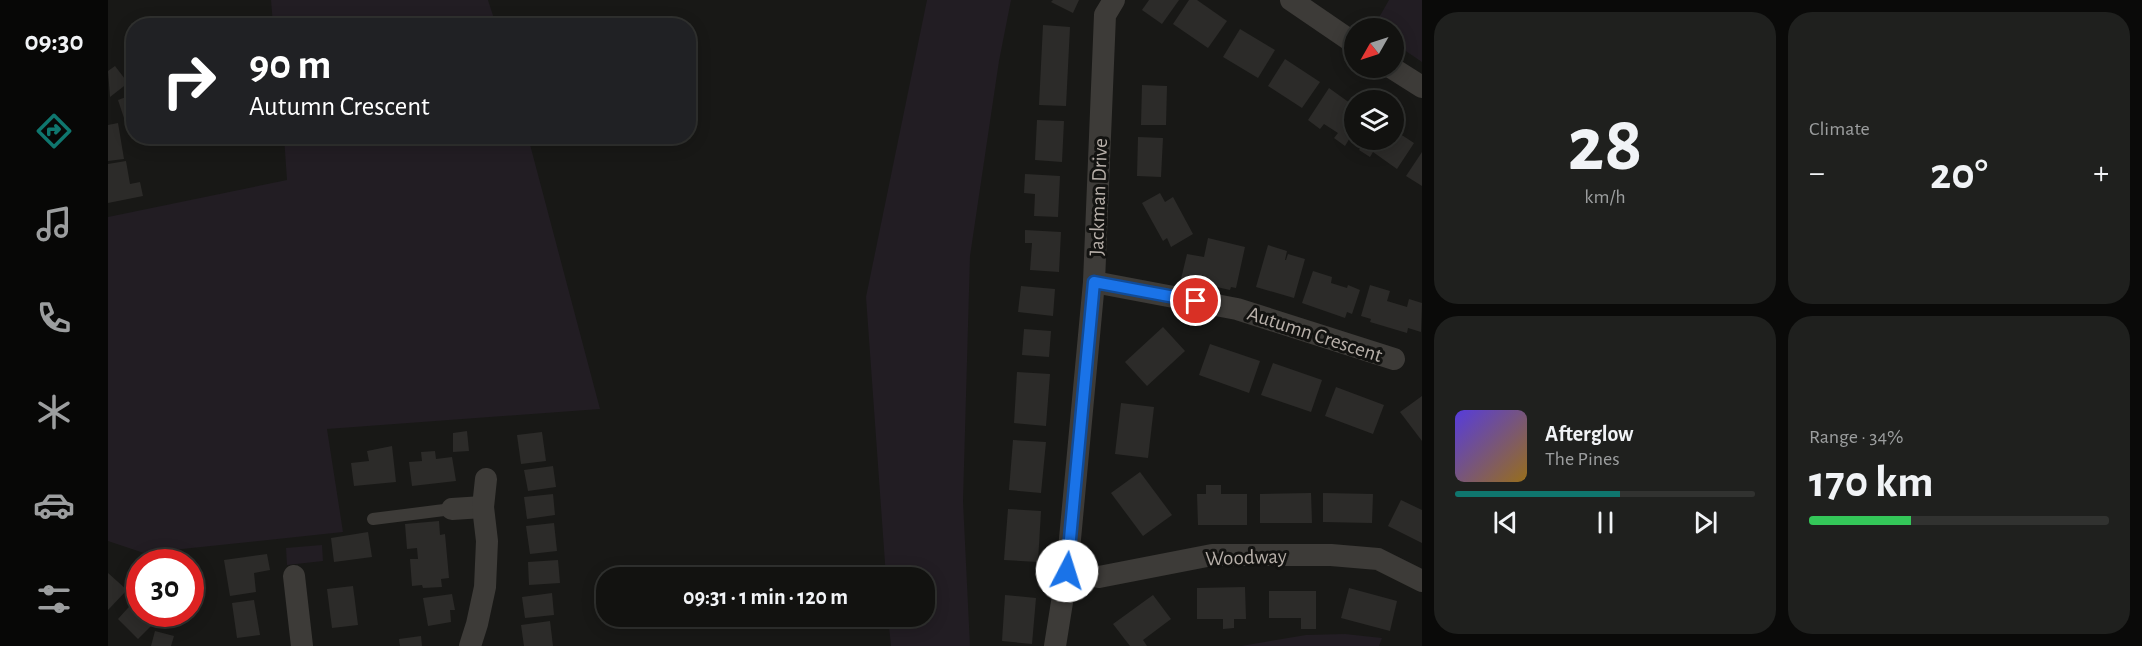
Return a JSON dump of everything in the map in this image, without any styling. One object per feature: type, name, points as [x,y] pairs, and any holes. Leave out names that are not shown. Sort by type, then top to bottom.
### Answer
[{"type":"street","name":"Jackman Drive","points":[[1055,646],[1067,571],[1094,282],[1106,15],[1114,0]]},
{"type":"street","points":[[1290,0],[1344,35]]},
{"type":"street","points":[[1404,76],[1422,87]]},
{"type":"street","name":"Autumn Crescent","points":[[1094,282],[1237,309],[1394,359]]},
{"type":"street","points":[[470,646],[485,587],[487,541],[483,507],[486,479]]},
{"type":"street","points":[[452,509],[483,507]]},
{"type":"street","name":"Woodway","points":[[1067,571],[1098,577],[1212,555],[1331,555],[1378,559],[1422,581]]},
{"type":"street","points":[[294,576],[302,646]]},
{"type":"lane","points":[[374,519],[452,509]]},
{"type":"shaded area","points":[[271,0],[488,0],[494,18],[272,18]]},
{"type":"shaded area","points":[[927,0],[1011,0],[999,61],[970,256],[963,501],[970,646],[891,646],[889,627],[935,627],[935,567],[885,567],[866,297]]},
{"type":"shaded area","points":[[1389,0],[1422,0],[1422,62],[1404,50],[1404,18],[1379,18]]},
{"type":"shaded area","points":[[284,144],[530,144],[600,409],[327,429],[343,532],[182,549],[132,549],[108,541],[108,217],[287,180]]},
{"type":"shaded area","points":[[322,545],[323,561],[287,565],[286,548]]},
{"type":"shaded area","points":[[1345,634],[1382,638],[1379,646],[1241,646],[1306,635]]},
{"type":"building","points":[[1053,0],[1079,0],[1073,13],[1051,2]]},
{"type":"building","points":[[1149,0],[1179,0],[1162,24],[1142,10]]},
{"type":"building","points":[[1189,0],[1197,0],[1227,21],[1208,48],[1173,24]]},
{"type":"building","points":[[1043,25],[1070,27],[1066,106],[1039,105]]},
{"type":"building","points":[[1240,29],[1275,50],[1258,78],[1223,57]]},
{"type":"building","points":[[1285,59],[1320,82],[1302,108],[1268,86]]},
{"type":"building","points":[[115,66],[126,80],[126,85],[110,97],[108,71]]},
{"type":"building","points":[[1142,85],[1167,86],[1166,125],[1141,125]]},
{"type":"building","points":[[1329,88],[1344,99],[1344,145],[1334,138],[1338,133],[1324,124],[1320,129],[1308,120]]},
{"type":"building","points":[[126,97],[125,121],[118,100]]},
{"type":"building","points":[[1037,120],[1064,121],[1062,162],[1035,160]]},
{"type":"building","points":[[118,123],[124,159],[108,161],[108,125]]},
{"type":"building","points":[[1404,136],[1414,143],[1397,169],[1373,152],[1370,157],[1359,150],[1404,150]]},
{"type":"building","points":[[1138,137],[1163,138],[1161,177],[1137,176]]},
{"type":"building","points":[[1422,152],[1422,186],[1406,176]]},
{"type":"building","points":[[126,161],[130,184],[140,182],[143,196],[108,203],[108,164]]},
{"type":"building","points":[[1025,174],[1060,176],[1058,217],[1034,216],[1035,194],[1024,193]]},
{"type":"building","points":[[1160,193],[1165,202],[1173,197],[1193,234],[1171,247],[1167,238],[1163,241],[1142,203]]},
{"type":"building","points":[[1025,230],[1061,232],[1059,272],[1030,270],[1032,243],[1025,243]]},
{"type":"building","points":[[1208,238],[1245,247],[1236,288],[1231,287],[1230,290],[1181,279],[1187,254],[1204,257]]},
{"type":"building","points":[[1268,245],[1287,251],[1285,260],[1288,254],[1305,259],[1294,298],[1256,287]]},
{"type":"building","points":[[1313,271],[1332,277],[1331,283],[1347,288],[1348,285],[1360,290],[1352,314],[1347,312],[1345,318],[1302,303]]},
{"type":"building","points":[[1370,285],[1390,291],[1387,301],[1407,307],[1409,299],[1422,303],[1421,332],[1408,328],[1407,333],[1370,322],[1371,319],[1361,316]]},
{"type":"building","points":[[1021,286],[1055,289],[1053,316],[1018,312]]},
{"type":"building","points":[[1163,327],[1185,351],[1147,386],[1125,362]]},
{"type":"building","points":[[1024,329],[1051,331],[1049,357],[1022,355]]},
{"type":"building","points":[[1210,344],[1260,361],[1249,393],[1199,375]]},
{"type":"building","points":[[1273,363],[1322,380],[1311,412],[1261,395]]},
{"type":"building","points":[[1017,372],[1050,374],[1046,426],[1014,423]]},
{"type":"building","points":[[1336,387],[1384,405],[1373,434],[1325,416]]},
{"type":"building","points":[[1422,396],[1422,441],[1400,412]]},
{"type":"building","points":[[1121,403],[1154,407],[1148,458],[1115,454]]},
{"type":"building","points":[[467,431],[469,451],[453,452],[453,433]]},
{"type":"building","points":[[542,432],[546,461],[521,464],[517,435]]},
{"type":"building","points":[[1013,440],[1046,442],[1041,493],[1009,490]]},
{"type":"building","points":[[392,446],[396,482],[354,486],[351,463],[369,461],[367,451]]},
{"type":"building","points":[[435,451],[436,459],[452,457],[456,481],[412,486],[409,462],[422,461],[421,452]]},
{"type":"building","points":[[553,466],[556,487],[528,491],[524,470]]},
{"type":"building","points":[[1140,472],[1172,515],[1143,536],[1111,493]]},
{"type":"building","points":[[1206,485],[1221,485],[1221,494],[1247,494],[1247,525],[1198,525],[1197,494],[1206,494]]},
{"type":"building","points":[[1311,493],[1312,523],[1260,523],[1260,494]]},
{"type":"building","points":[[1323,493],[1373,494],[1372,523],[1323,522]]},
{"type":"building","points":[[553,494],[555,515],[527,519],[524,497]]},
{"type":"building","points":[[1401,500],[1422,510],[1422,543],[1388,526]]},
{"type":"building","points":[[1008,509],[1041,511],[1038,562],[1004,560]]},
{"type":"building","points":[[439,521],[440,535],[445,534],[449,578],[441,579],[442,587],[412,586],[410,559],[418,559],[417,548],[407,549],[405,524]]},
{"type":"building","points":[[554,523],[557,551],[530,554],[526,526]]},
{"type":"building","points":[[368,532],[372,557],[334,562],[331,538]]},
{"type":"building","points":[[267,554],[270,570],[254,573],[256,592],[230,596],[224,560]]},
{"type":"building","points":[[558,560],[560,583],[529,585],[528,562]]},
{"type":"building","points":[[108,573],[126,591],[108,610]]},
{"type":"building","points":[[353,586],[358,625],[332,628],[327,589]]},
{"type":"building","points":[[1245,587],[1246,619],[1234,619],[1234,628],[1223,629],[1223,619],[1197,619],[1197,588]]},
{"type":"building","points":[[1349,588],[1397,601],[1390,631],[1341,618]]},
{"type":"building","points":[[1269,591],[1316,591],[1316,629],[1301,629],[1301,618],[1269,618]]},
{"type":"building","points":[[552,593],[554,615],[525,618],[522,597]]},
{"type":"building","points":[[452,594],[455,610],[450,610],[451,622],[428,626],[423,598]]},
{"type":"building","points":[[1005,595],[1036,598],[1032,644],[1002,641]]},
{"type":"building","points":[[1153,595],[1171,619],[1143,640],[1147,646],[1130,646],[1113,624]]},
{"type":"building","points":[[254,600],[260,635],[237,638],[232,603]]},
{"type":"building","points":[[126,610],[126,627],[118,619]]},
{"type":"building","points":[[550,621],[553,646],[524,646],[521,625]]},
{"type":"building","points":[[126,627],[150,627],[138,639]]},
{"type":"building","points":[[155,631],[174,636],[171,646],[151,646]]},
{"type":"building","points":[[421,636],[422,646],[400,646],[399,639]]},
{"type":"route","points":[[1067,571],[1094,282],[1196,301]]}]
